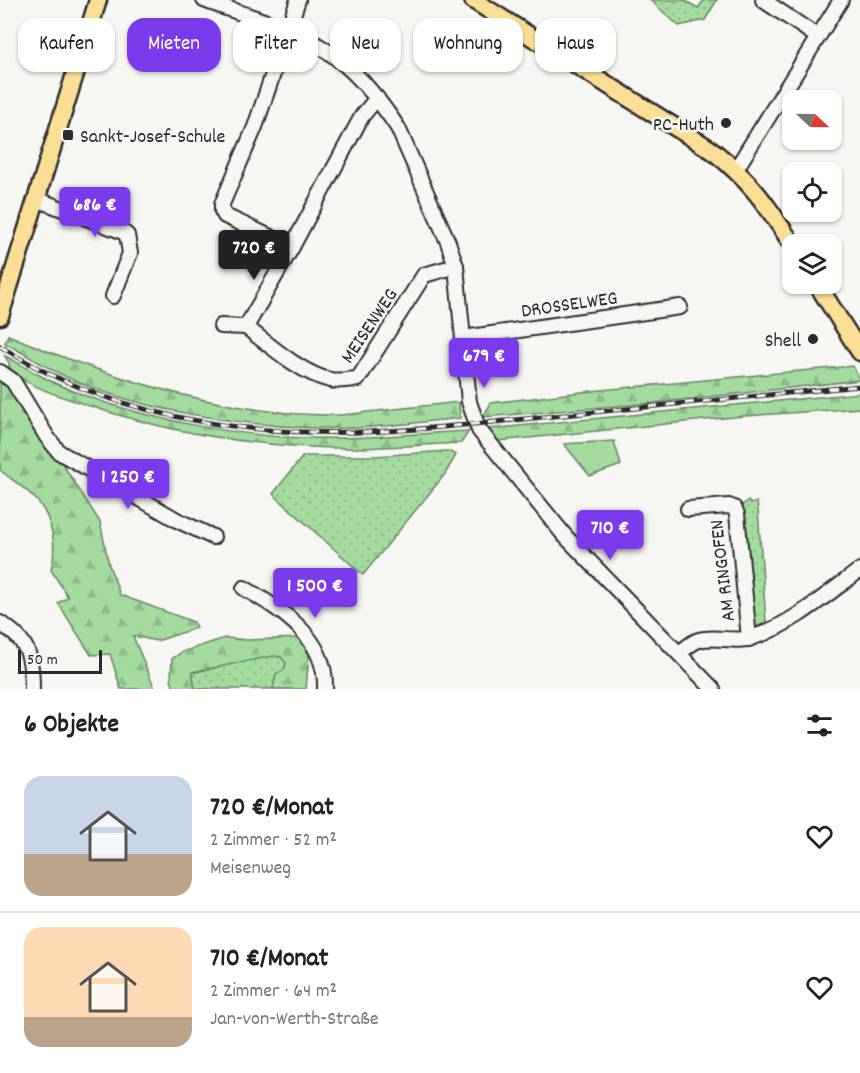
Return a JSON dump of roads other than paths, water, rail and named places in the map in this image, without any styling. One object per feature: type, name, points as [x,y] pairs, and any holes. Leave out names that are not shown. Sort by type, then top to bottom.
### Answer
[{"type":"main road","points":[[0,316],[98,0]]},
{"type":"main road","points":[[473,0],[687,133],[736,169],[760,195],[785,234]]},
{"type":"main road","points":[[823,294],[860,352]]},
{"type":"street","points":[[204,0],[252,18]]},
{"type":"street","points":[[292,18],[298,0]]},
{"type":"street","points":[[763,0],[818,37]]},
{"type":"street","points":[[736,169],[841,0]]},
{"type":"street","points":[[318,46],[343,62],[376,98],[398,128],[448,242],[456,266],[469,402],[479,430],[565,536],[713,689]]},
{"type":"street","points":[[273,72],[255,127],[222,204],[222,211],[225,216],[292,247]]},
{"type":"street","points":[[221,326],[246,327],[362,116],[376,98]]},
{"type":"street","points":[[36,200],[127,235],[130,253],[113,296]]},
{"type":"street","name":"MEISENWEG","points":[[246,327],[290,361],[313,373],[330,380],[358,379],[424,275],[456,266]]},
{"type":"street","name":"DROSSELWEG","points":[[463,338],[680,307]]},
{"type":"street","points":[[0,372],[13,381],[58,452],[213,537]]},
{"type":"street","name":"AM RINGOFEN","points":[[688,509],[729,506],[737,513],[749,639]]},
{"type":"street","points":[[679,653],[696,641],[710,638],[740,641],[774,629],[860,570]]},
{"type":"street","points":[[244,588],[271,604],[305,631],[318,651],[326,673],[325,689]]},
{"type":"street","points":[[0,623],[14,632],[25,644],[30,658],[32,689]]},
{"type":"railway","points":[[0,346],[41,370],[129,405],[222,425],[269,430],[364,432],[436,428],[860,386]]},
{"type":"place","name":"PC-Huth","points":[[726,123]]},
{"type":"place","name":"Sankt-Josef-Schule","points":[[68,135]]},
{"type":"place","name":"Shell","points":[[813,339]]}]
